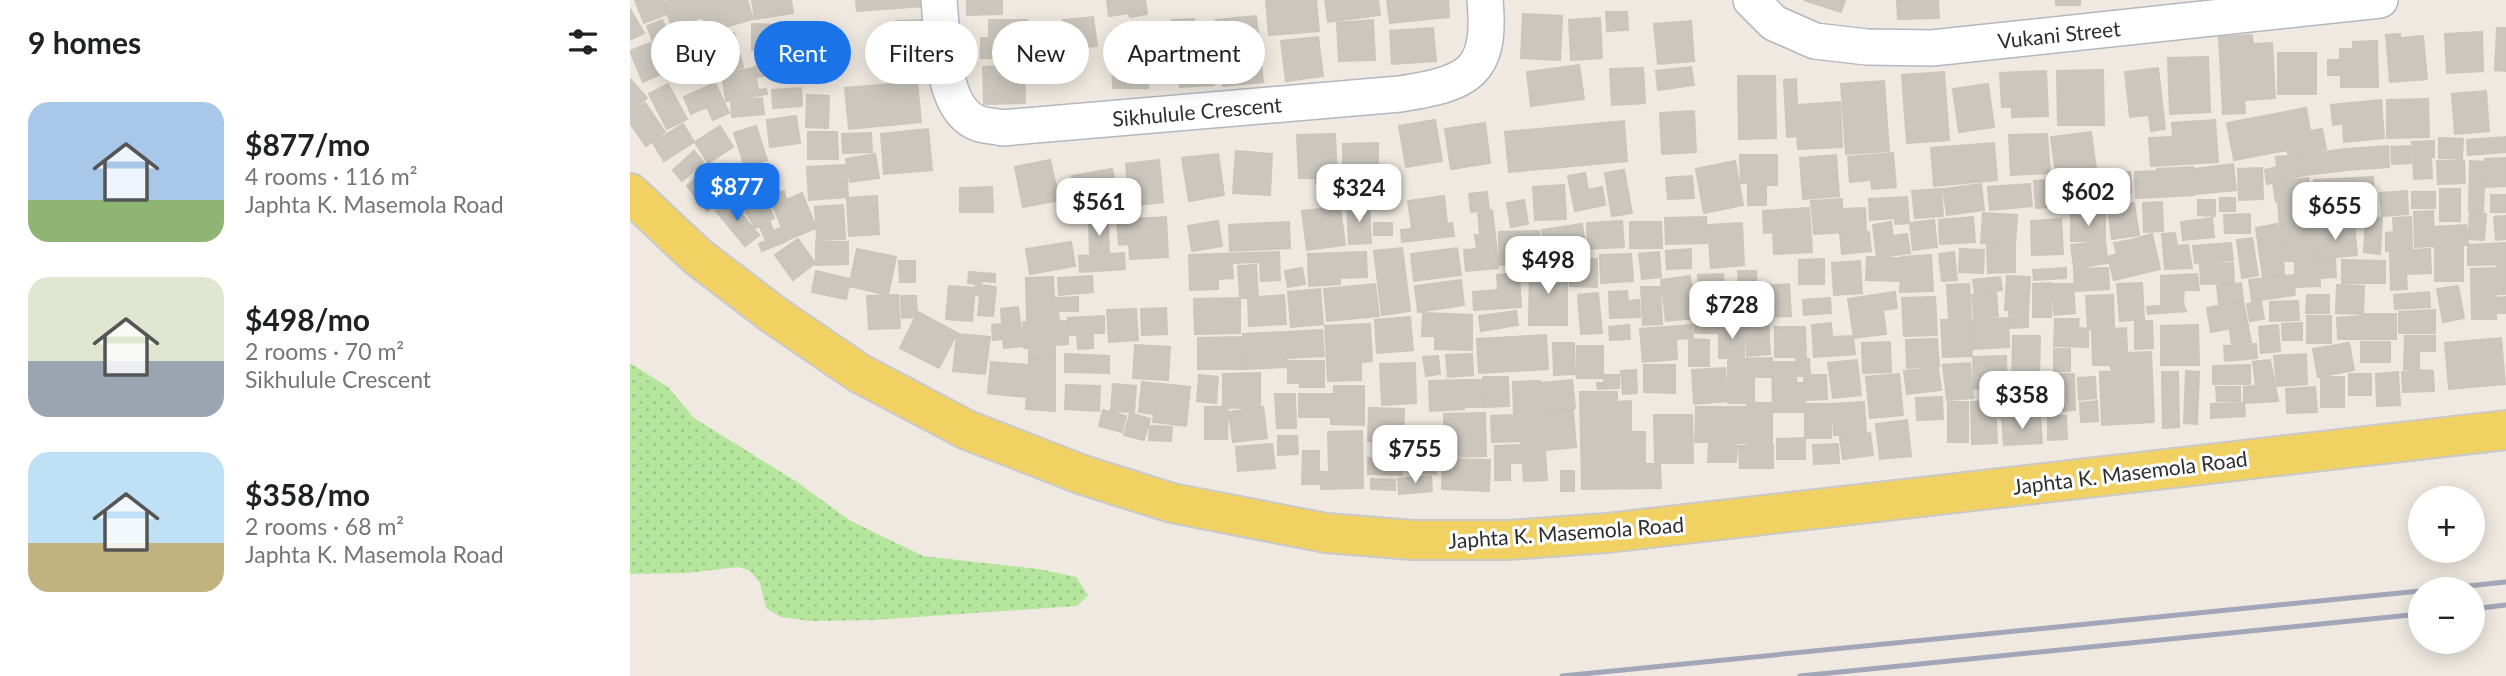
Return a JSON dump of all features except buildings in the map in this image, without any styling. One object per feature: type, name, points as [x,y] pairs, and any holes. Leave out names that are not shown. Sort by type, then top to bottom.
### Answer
[{"type":"main road","name":"Japhta K. Masemola Road","points":[[630,194],[698,257],[774,315],[859,373],[967,430],[1083,475],[1172,503],[1326,533],[1413,540],[1508,540],[1607,533],[2506,430]]},
{"type":"street","name":"Sikhulule Crescent","points":[[939,0],[949,90],[959,108],[978,123],[1002,128],[1400,94],[1442,87],[1469,75],[1482,57],[1487,37],[1485,0]]},
{"type":"street","name":"Vukani Street","points":[[1751,0],[1774,23],[1815,41],[1867,47],[1932,48],[2380,0]]},
{"type":"green space","points":[[630,363],[668,387],[694,418],[797,482],[849,520],[923,556],[1039,569],[1076,577],[1088,595],[1077,606],[874,620],[810,621],[781,617],[766,608],[760,583],[749,570],[738,567],[688,573],[630,574]]},
{"type":"railway","points":[[2485,584],[2506,582]]},
{"type":"railway","points":[[1562,676],[2408,592]]},
{"type":"railway","points":[[2485,608],[2506,605]]},
{"type":"railway","points":[[1800,676],[2408,615]]}]
